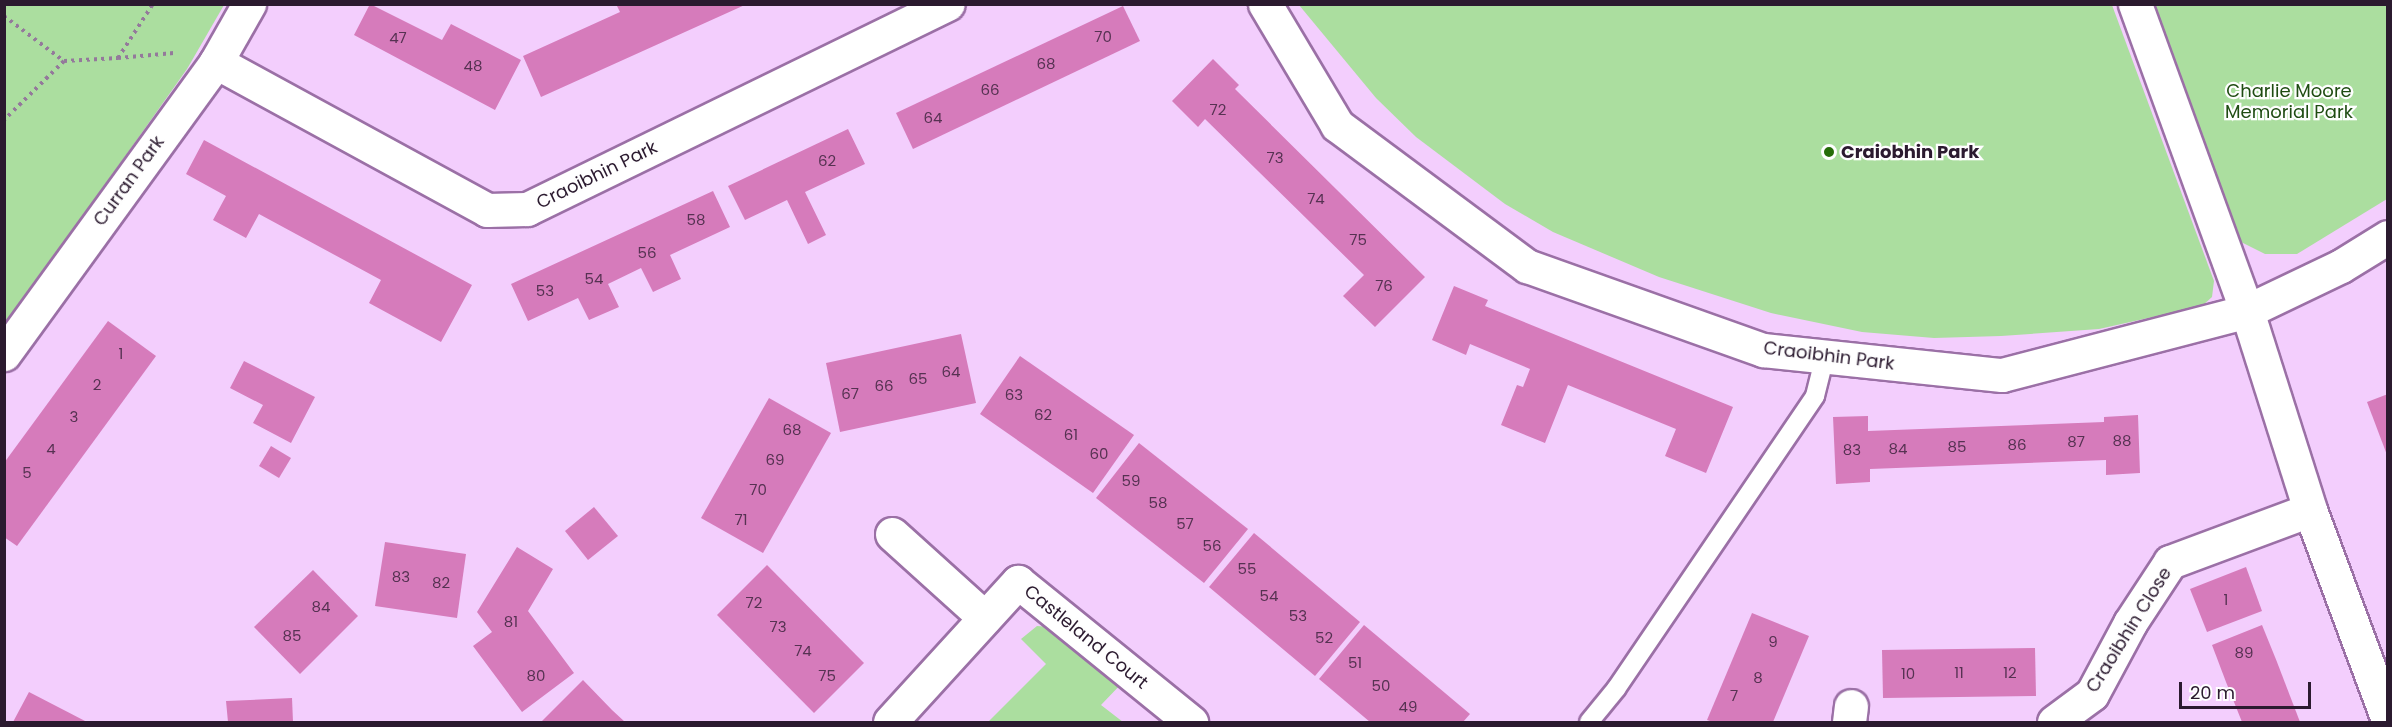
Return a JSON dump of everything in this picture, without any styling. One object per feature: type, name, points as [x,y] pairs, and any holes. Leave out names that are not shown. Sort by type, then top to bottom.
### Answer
[{"type":"street","name":"Curran Park","points":[[4,354],[216,62],[249,4]]},
{"type":"street","name":"Craoibhin Park","points":[[216,62],[488,210],[527,209],[948,4]]},
{"type":"street","name":"Craoibhin Park","points":[[1265,4],[1337,125],[1527,266],[1763,350],[2002,375],[2247,311],[2341,266],[2388,237]]},
{"type":"street","points":[[2135,4],[2247,311],[2310,510],[2388,720]]},
{"type":"street","name":"Craoibhin Close","points":[[2054,723],[2092,694],[2130,623],[2170,562],[2310,510]]},
{"type":"street","points":[[892,534],[986,618]]},
{"type":"street","name":"Castleland Court","points":[[890,723],[1018,582],[1191,723]]},
{"type":"lane","points":[[1589,723],[1616,689],[1815,396],[1825,356]]},
{"type":"path","points":[[118,58],[153,4]]},
{"type":"path","points":[[4,16],[64,61],[198,51],[216,62]]},
{"type":"path","points":[[4,120],[64,61]]},
{"type":"green space","points":[[5,5],[224,5],[187,69],[5,326]]},
{"type":"green space","points":[[1299,5],[2112,5],[2214,281],[2212,297],[2202,306],[2099,329],[2001,336],[1934,338],[1862,332],[1771,313],[1659,277],[1553,232],[1505,204],[1416,137],[1376,98]]},
{"type":"green space","name":"Charlie Moore Memorial Park","points":[[2152,5],[2387,5],[2387,199],[2297,254],[2265,254],[2233,238]]},
{"type":"green space","points":[[1037,626],[1065,628],[1124,681],[1101,705],[1123,722],[988,722],[1046,664],[1021,639]]},
{"type":"building","points":[[370,4],[442,40],[451,24],[521,60],[495,110],[354,35]]},
{"type":"building","points":[[616,4],[747,4],[541,97],[523,56],[620,12]]},
{"type":"building","points":[[1123,6],[1140,41],[913,149],[896,113]]},
{"type":"building","points":[[1213,59],[1239,85],[1235,89],[1425,277],[1375,327],[1343,296],[1364,275],[1205,119],[1198,127],[1172,101]]},
{"type":"building","points":[[848,129],[865,164],[805,192],[826,235],[808,244],[787,200],[745,220],[728,186]]},
{"type":"building","points":[[204,140],[472,285],[441,342],[369,303],[381,280],[259,214],[246,238],[213,220],[226,196],[186,174]]},
{"type":"building","points":[[713,191],[730,227],[670,255],[681,279],[653,292],[641,268],[608,284],[619,307],[589,320],[578,298],[528,321],[511,284]]},
{"type":"building","points":[[1454,286],[1488,300],[1485,306],[1733,407],[1706,473],[1665,456],[1676,429],[1568,385],[1545,443],[1501,425],[1517,385],[1523,387],[1530,369],[1470,344],[1466,355],[1432,340]]},
{"type":"building","points":[[108,321],[156,356],[17,546],[4,537],[4,463]]},
{"type":"building","points":[[961,334],[976,403],[840,432],[826,363]]},
{"type":"building","points":[[1020,356],[1134,435],[1093,493],[980,414]]},
{"type":"building","points":[[244,361],[315,397],[291,443],[253,423],[263,405],[230,388]]},
{"type":"building","points":[[2388,394],[2388,455],[2387,455],[2367,402]]},
{"type":"building","points":[[769,398],[831,433],[763,553],[701,518]]},
{"type":"building","points":[[2138,415],[2140,473],[2106,475],[2106,460],[1870,469],[1870,482],[1836,484],[1833,417],[1868,416],[1868,431],[2104,422],[2104,417]]},
{"type":"building","points":[[1139,443],[1248,529],[1204,583],[1096,498]]},
{"type":"building","points":[[271,446],[291,458],[279,478],[259,466]]},
{"type":"building","points":[[594,507],[618,536],[588,560],[565,531]]},
{"type":"building","points":[[1254,533],[1360,622],[1315,676],[1209,587]]},
{"type":"building","points":[[385,542],[466,554],[457,618],[375,606]]},
{"type":"building","points":[[517,547],[553,569],[528,611],[574,673],[522,712],[473,646],[492,632],[477,612]]},
{"type":"building","points":[[767,565],[864,663],[814,713],[717,615]]},
{"type":"building","points":[[2246,567],[2262,611],[2207,632],[2190,589]]},
{"type":"building","points":[[313,570],[358,616],[300,674],[254,627]]},
{"type":"building","points":[[1752,613],[1809,636],[1773,722],[1713,722],[1707,720]]},
{"type":"building","points":[[1364,625],[1470,714],[1463,722],[1370,722],[1319,679]]},
{"type":"building","points":[[2262,625],[2300,722],[2242,722],[2226,682],[2212,645]]},
{"type":"building","points":[[2035,648],[2036,696],[1883,698],[1882,650]]},
{"type":"building","points":[[583,680],[625,722],[541,722]]},
{"type":"building","points":[[29,692],[87,722],[13,722]]},
{"type":"building","points":[[292,698],[293,722],[228,722],[226,701]]},
{"type":"place","name":"Craiobhin Park","points":[[1829,152]]}]
